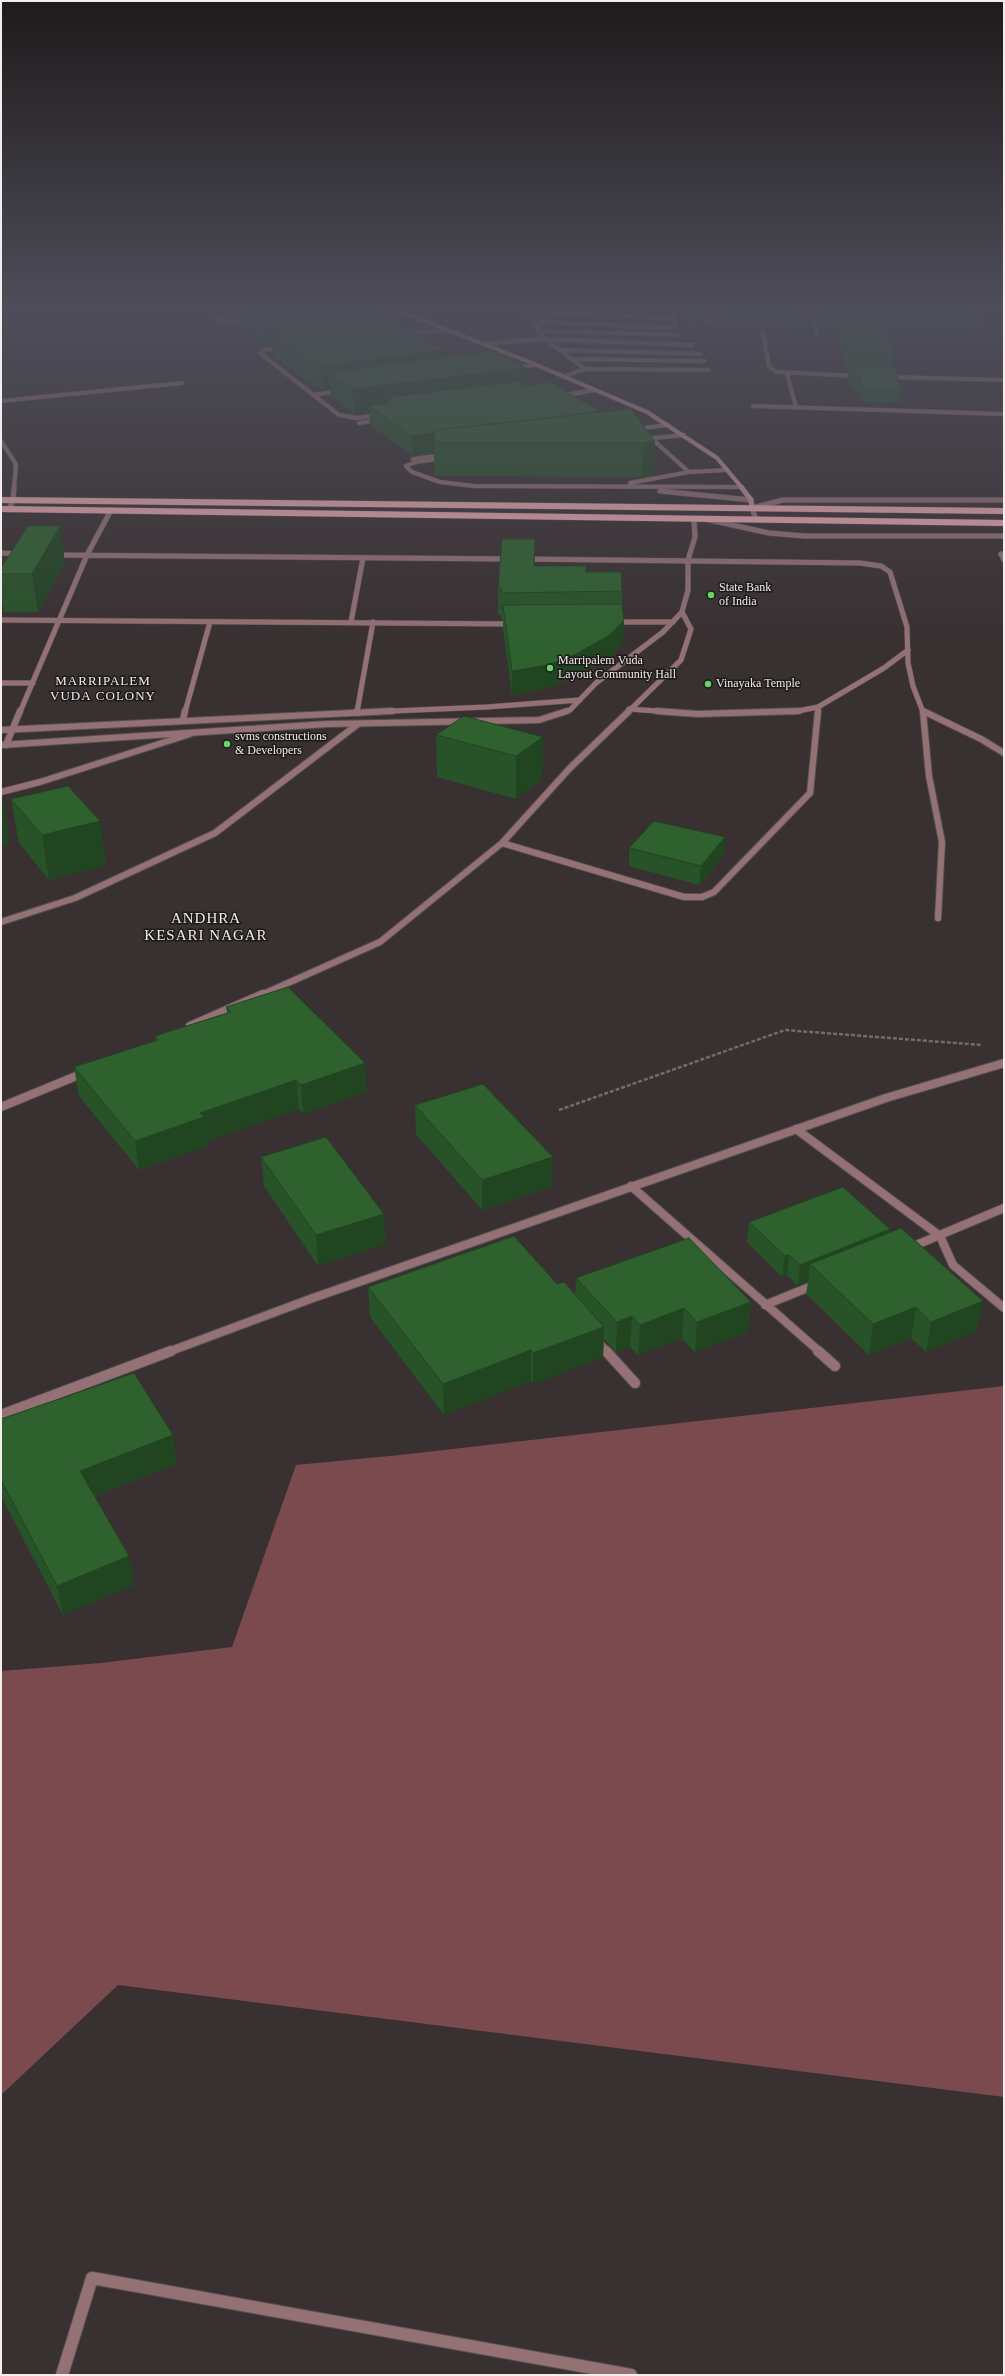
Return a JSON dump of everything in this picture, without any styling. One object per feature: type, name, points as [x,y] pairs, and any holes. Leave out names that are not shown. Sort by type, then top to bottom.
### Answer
[{"type":"main road","points":[[663,422],[717,458],[742,487],[751,500],[752,508]]},
{"type":"main road","points":[[1,500],[1004,511]]},
{"type":"main road","points":[[1,510],[111,510],[1004,523]]},
{"type":"street","points":[[359,423],[368,422]]},
{"type":"street","points":[[632,430],[668,425]]},
{"type":"street","points":[[639,439],[684,435]]},
{"type":"street","points":[[652,439],[689,472]]},
{"type":"street","points":[[1,441],[16,464],[12,500],[9,510]]},
{"type":"street","points":[[413,459],[452,454]]},
{"type":"street","points":[[447,458],[416,462],[406,466],[412,472],[440,482],[454,484],[742,487]]},
{"type":"street","points":[[612,486],[689,472],[727,470]]},
{"type":"street","points":[[612,486],[751,500]]},
{"type":"street","points":[[756,520],[752,508],[771,502],[794,500],[1004,500]]},
{"type":"street","points":[[111,510],[87,555],[4,745],[358,724],[539,720],[570,710],[596,683],[663,632],[682,612],[688,590],[688,560],[695,537],[694,519]]},
{"type":"street","points":[[705,519],[769,533],[805,536],[1004,536]]},
{"type":"street","points":[[1,554],[24,554]]},
{"type":"street","points":[[48,554],[688,560],[860,563],[881,566],[890,572],[907,628],[908,663],[913,686],[923,712],[929,776],[942,842],[938,918]]},
{"type":"street","points":[[1004,554],[1002,554],[1004,560]]},
{"type":"street","points":[[351,622],[363,558]]},
{"type":"street","points":[[180,1030],[380,942],[502,843],[570,768],[681,660],[691,629],[682,612]]},
{"type":"street","points":[[1,620],[522,624]]},
{"type":"street","points":[[183,720],[210,622]]},
{"type":"street","points":[[357,713],[373,622]]},
{"type":"street","points":[[610,622],[673,622]]},
{"type":"street","points":[[629,709],[697,714],[795,712],[818,706],[884,668],[908,650]]},
{"type":"street","points":[[1,683],[32,683]]},
{"type":"street","points":[[1,730],[183,720],[487,708],[580,700]]},
{"type":"street","points":[[502,843],[684,898],[702,897],[714,892],[810,793],[818,706]]},
{"type":"street","points":[[923,712],[981,739],[1004,753]]},
{"type":"street","points":[[1,922],[75,898],[215,833],[358,724]]},
{"type":"street","points":[[1,792],[40,782],[190,734]]},
{"type":"street","points":[[1,1416],[313,1298],[631,1186],[886,1098],[1004,1063]]},
{"type":"street","points":[[1,1107],[40,1093],[96,1068]]},
{"type":"street","points":[[796,1129],[940,1236],[953,1265],[1004,1308]]},
{"type":"street","points":[[631,1186],[835,1366]]},
{"type":"street","points":[[904,1250],[1004,1208]]},
{"type":"street","points":[[499,1233],[507,1243]]},
{"type":"street","points":[[765,1305],[824,1282]]},
{"type":"street","points":[[587,1330],[635,1383]]},
{"type":"street","points":[[62,2375],[92,2278],[629,2375]]},
{"type":"path","points":[[559,1110],[785,1030],[949,1041],[988,1046]]},
{"type":"shaded area","points":[[1004,1386],[1004,2097],[118,1985],[1,2095],[1,1671],[101,1663],[232,1647],[296,1465],[400,1455]]},
{"type":"building","points":[[392,422],[515,422],[435,430],[434,433],[412,436]]},
{"type":"building","points":[[511,422],[641,422],[655,441],[644,443],[434,442],[435,430]]},
{"type":"building","points":[[28,526],[60,526],[32,574],[1,574],[1,568]]},
{"type":"building","points":[[502,539],[535,539],[534,566],[586,566],[586,572],[621,572],[622,591],[502,593],[501,588],[498,588]]},
{"type":"building","points":[[622,604],[624,620],[610,635],[574,655],[548,665],[512,671],[503,605]]},
{"type":"building","points":[[464,716],[543,737],[516,756],[436,735]]},
{"type":"building","points":[[68,786],[100,821],[42,835],[11,799]]},
{"type":"building","points":[[654,821],[725,837],[701,866],[629,848]]},
{"type":"building","points":[[288,987],[365,1063],[301,1085],[296,1080],[200,1113],[204,1117],[135,1141],[74,1067],[158,1040],[155,1036],[231,1012],[226,1007]]},
{"type":"building","points":[[483,1084],[553,1157],[482,1180],[415,1105]]},
{"type":"building","points":[[326,1137],[384,1214],[316,1235],[261,1157]]},
{"type":"building","points":[[843,1187],[890,1229],[800,1265],[789,1255],[785,1256],[749,1222]]},
{"type":"building","points":[[901,1228],[983,1301],[931,1322],[916,1307],[873,1324],[810,1264]]},
{"type":"building","points":[[514,1236],[557,1284],[564,1282],[604,1327],[533,1353],[531,1350],[443,1384],[368,1287]]},
{"type":"building","points":[[689,1238],[751,1302],[697,1322],[684,1308],[640,1325],[632,1316],[617,1322],[576,1278]]},
{"type":"building","points":[[134,1373],[173,1435],[80,1471],[129,1556],[57,1586],[1,1480],[1,1419]]},
{"type":"place","name":"State Bank of India","points":[[711,595]]},
{"type":"place","name":"Marripalem Vuda Layout Community Hall","points":[[550,668]]},
{"type":"place","name":"Vinayaka Temple","points":[[708,684]]},
{"type":"place","name":"svms constructions & Developers","points":[[227,744]]},
{"type":"district","name":"MARRIPALEM VUDA COLONY","points":[[103,690]]},
{"type":"district","name":"ANDHRA KESARI NAGAR","points":[[206,928]]}]
